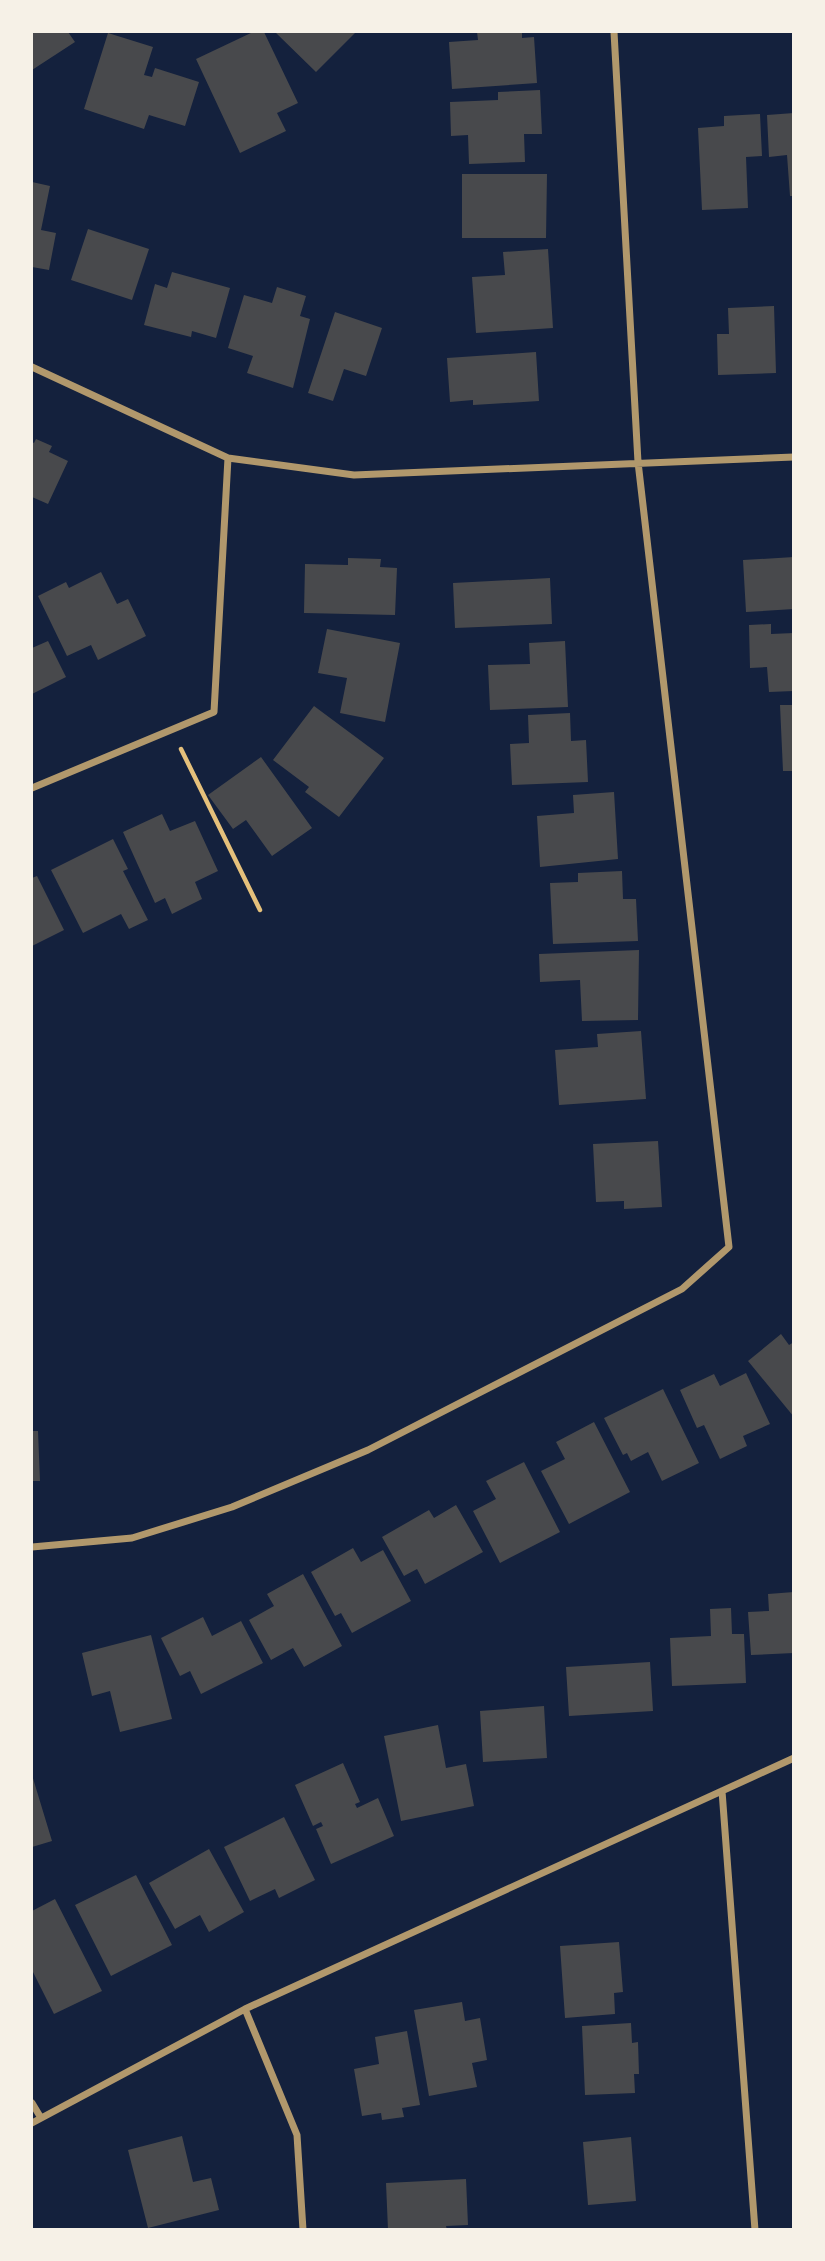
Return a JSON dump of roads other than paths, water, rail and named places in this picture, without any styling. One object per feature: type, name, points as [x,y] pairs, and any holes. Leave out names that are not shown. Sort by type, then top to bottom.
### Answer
[{"type":"street","points":[[32,1547],[132,1538],[232,1507],[368,1450],[682,1289],[729,1247],[638,462],[614,32]]},
{"type":"street","points":[[32,367],[228,458],[354,475],[793,457]]},
{"type":"street","points":[[32,788],[214,712],[228,458]]},
{"type":"street","points":[[32,2123],[245,2009],[793,1758]]},
{"type":"street","points":[[722,1791],[755,2230]]},
{"type":"street","points":[[245,2009],[297,2135],[303,2230]]},
{"type":"street","points":[[32,2103],[41,2118]]}]
